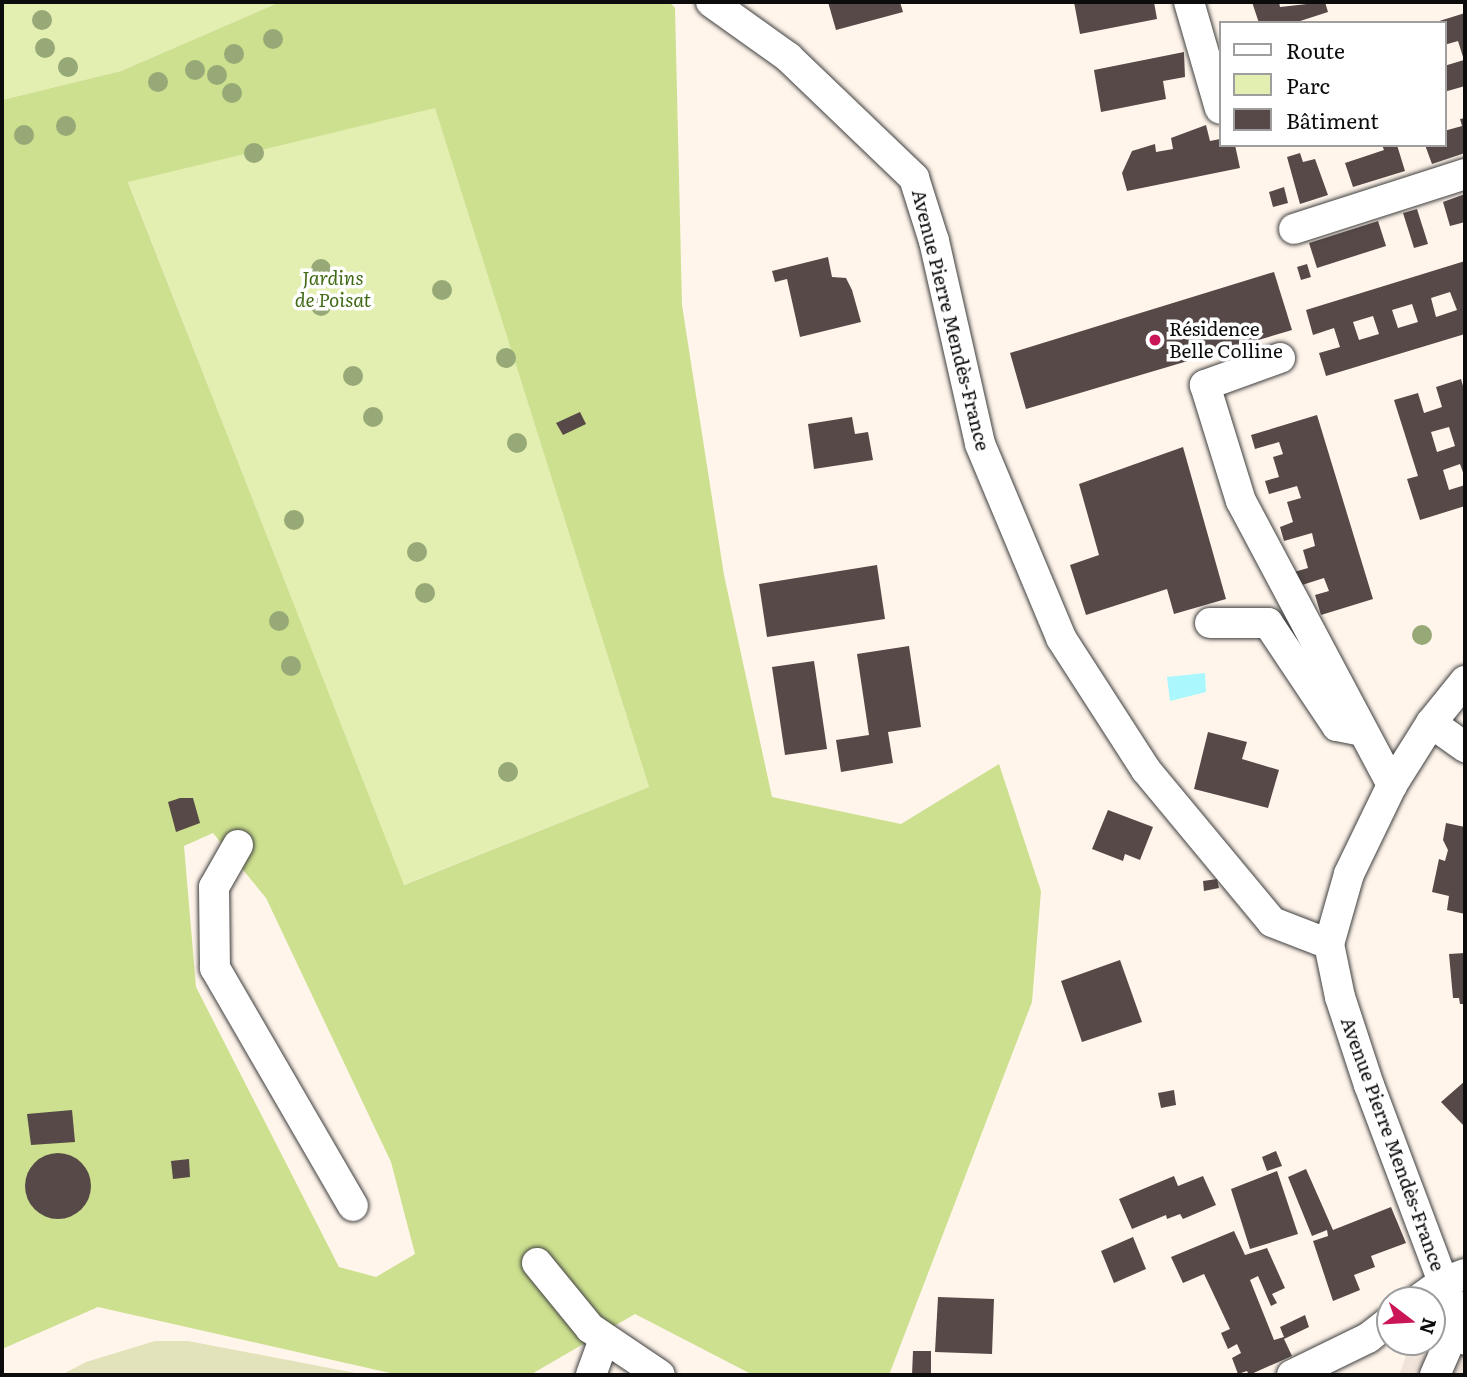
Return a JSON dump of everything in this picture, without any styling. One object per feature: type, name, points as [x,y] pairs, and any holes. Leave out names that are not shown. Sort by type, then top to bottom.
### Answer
[{"type":"street","name":"Avenue Pierre Mendès-France","points":[[712,2],[788,57],[915,178],[934,241],[980,444],[1061,638],[1146,770],[1272,922],[1329,944]]},
{"type":"street","points":[[1189,2],[1218,102]]},
{"type":"street","points":[[1294,229],[1465,174]]},
{"type":"street","points":[[1280,358],[1205,384],[1241,501],[1392,785]]},
{"type":"street","points":[[1210,623],[1268,623],[1337,726],[1363,731]]},
{"type":"street","name":"Avenue Pierre Mendès-France","points":[[1462,1331],[1454,1278],[1369,1085],[1340,997],[1329,944],[1349,874],[1392,785],[1431,723],[1465,681]]},
{"type":"street","points":[[1431,723],[1465,747]]},
{"type":"street","points":[[239,845],[214,887],[215,968],[353,1206]]},
{"type":"street","points":[[537,1263],[604,1340],[660,1375]]},
{"type":"street","points":[[1435,1375],[1462,1331]]},
{"type":"street","points":[[1292,1375],[1376,1332]]},
{"type":"street","points":[[591,1375],[604,1340]]},
{"type":"green space","points":[[2,2],[280,2],[121,71],[2,100]]},
{"type":"green space","points":[[280,2],[670,2],[675,8],[682,305],[724,575],[772,797],[901,824],[999,764],[1041,891],[1032,1002],[889,1375],[753,1375],[635,1314],[530,1375],[399,1375],[98,1307],[2,1349],[2,100],[121,71]],"holes":[[[435,108],[649,787],[404,885],[128,182]],[[213,833],[266,898],[391,1162],[415,1254],[376,1277],[339,1267],[196,987],[184,846]]]},
{"type":"green space","name":"Jardins de Poisat","points":[[435,107],[649,787],[403,885],[128,181]]},
{"type":"green space","points":[[155,1341],[188,1341],[366,1375],[61,1375],[86,1362]]},
{"type":"shaded area","points":[[1449,1297],[1465,1339],[1465,1375],[1399,1375],[1406,1356],[1446,1356],[1446,1301]]},
{"type":"water","points":[[1205,673],[1206,692],[1170,701],[1167,677]]},
{"type":"building","points":[[828,2],[900,2],[903,12],[836,30]]},
{"type":"building","points":[[1074,2],[1154,2],[1157,19],[1080,34]]},
{"type":"building","points":[[1252,2],[1279,2],[1280,7],[1325,2],[1328,12],[1300,21],[1258,21]]},
{"type":"building","points":[[1465,13],[1465,86],[1446,91],[1446,65],[1464,60],[1458,41],[1446,44],[1446,21],[1439,21]]},
{"type":"building","points":[[1184,52],[1185,77],[1163,81],[1166,99],[1101,112],[1094,70]]},
{"type":"building","points":[[1465,118],[1465,153],[1432,164],[1426,147],[1446,147],[1446,130],[1462,126],[1460,119]]},
{"type":"building","points":[[1206,125],[1210,141],[1218,139],[1218,147],[1235,147],[1240,168],[1127,191],[1122,173],[1132,151],[1155,144],[1156,152],[1173,149],[1171,138]]},
{"type":"building","points":[[1383,147],[1398,147],[1405,171],[1353,187],[1345,163],[1384,150]]},
{"type":"building","points":[[1300,153],[1303,162],[1315,159],[1328,195],[1300,204],[1287,157]]},
{"type":"building","points":[[1284,187],[1288,203],[1273,207],[1269,192]]},
{"type":"building","points":[[1465,194],[1465,222],[1450,226],[1443,202]]},
{"type":"building","points":[[1417,209],[1428,244],[1414,248],[1403,213]]},
{"type":"building","points":[[1378,221],[1386,246],[1317,268],[1309,243]]},
{"type":"building","points":[[828,257],[832,277],[846,278],[861,322],[800,337],[787,279],[775,282],[772,271]]},
{"type":"building","points":[[1465,261],[1465,334],[1326,376],[1319,353],[1340,347],[1334,328],[1313,335],[1306,310]],"holes":[[[1450,292],[1457,310],[1436,317],[1431,298]],[[1412,304],[1418,322],[1398,328],[1392,310]],[[1373,316],[1379,334],[1359,340],[1353,322]]]},
{"type":"building","points":[[1307,264],[1311,277],[1301,280],[1297,267]]},
{"type":"building","name":"Résidence Belle Colline","points":[[1274,272],[1292,330],[1026,409],[1010,353]]},
{"type":"building","points":[[1461,379],[1465,393],[1465,478],[1460,464],[1443,470],[1449,490],[1465,485],[1465,506],[1420,520],[1407,479],[1418,476],[1394,400],[1418,393],[1424,413],[1442,407],[1436,387]],"holes":[[[1449,427],[1455,446],[1437,452],[1431,432]]]},
{"type":"building","points":[[580,412],[586,424],[563,435],[556,423]]},
{"type":"building","points":[[1317,415],[1373,599],[1321,615],[1315,595],[1329,591],[1324,578],[1299,586],[1294,572],[1308,568],[1303,550],[1315,546],[1312,533],[1284,541],[1280,527],[1293,522],[1287,502],[1301,498],[1297,486],[1269,494],[1265,481],[1279,477],[1273,457],[1283,454],[1279,442],[1255,449],[1251,435]]},
{"type":"building","points":[[852,417],[855,434],[868,432],[873,460],[814,469],[808,424]]},
{"type":"building","points":[[1183,447],[1226,599],[1174,614],[1167,589],[1086,615],[1070,565],[1099,555],[1079,484]]},
{"type":"building","points":[[877,565],[885,619],[767,637],[759,584]]},
{"type":"building","points":[[909,646],[921,727],[888,732],[893,763],[841,772],[836,740],[869,735],[857,654]]},
{"type":"building","points":[[814,661],[827,749],[785,755],[772,667]]},
{"type":"building","points":[[1208,732],[1247,742],[1242,759],[1279,770],[1268,808],[1194,789]]},
{"type":"building","points":[[193,798],[200,823],[176,832],[168,802]]},
{"type":"building","points":[[1108,810],[1153,827],[1140,860],[1125,854],[1123,861],[1092,849]]},
{"type":"building","points":[[1446,823],[1465,827],[1465,914],[1447,910],[1449,896],[1432,892],[1439,859],[1445,861],[1448,850],[1443,840]]},
{"type":"building","points":[[1217,879],[1219,888],[1204,891],[1203,881]]},
{"type":"building","points":[[1465,953],[1465,1004],[1460,1004],[1459,998],[1453,998],[1449,954]]},
{"type":"building","points":[[1120,960],[1142,1022],[1082,1042],[1061,981]]},
{"type":"building","points":[[1465,1081],[1465,1127],[1441,1102]]},
{"type":"building","points":[[1174,1090],[1176,1105],[1161,1108],[1158,1093]]},
{"type":"building","points":[[72,1110],[75,1142],[31,1145],[27,1114]]},
{"type":"building","points":[[1276,1151],[1282,1166],[1267,1171],[1262,1157]]},
{"type":"building","points":[[58,1153],[71,1156],[81,1163],[88,1173],[91,1186],[88,1199],[81,1209],[71,1216],[58,1219],[45,1216],[35,1209],[28,1199],[25,1186],[28,1173],[35,1163],[45,1156]]},
{"type":"building","points":[[189,1159],[190,1177],[173,1179],[171,1161]]},
{"type":"building","points":[[1306,1169],[1333,1230],[1391,1207],[1406,1243],[1371,1256],[1375,1267],[1354,1275],[1360,1290],[1333,1301],[1313,1241],[1328,1236],[1327,1230],[1312,1236],[1288,1177]]},
{"type":"building","points":[[1277,1171],[1298,1234],[1250,1249],[1231,1189]]},
{"type":"building","points":[[1174,1176],[1178,1186],[1203,1176],[1216,1205],[1183,1219],[1180,1214],[1167,1219],[1166,1215],[1132,1229],[1119,1199]]},
{"type":"building","points":[[1234,1231],[1245,1255],[1267,1248],[1285,1288],[1272,1294],[1277,1303],[1271,1306],[1258,1276],[1250,1280],[1274,1340],[1284,1337],[1280,1327],[1305,1315],[1309,1327],[1284,1339],[1292,1356],[1249,1375],[1247,1371],[1238,1374],[1232,1358],[1241,1353],[1237,1344],[1228,1349],[1221,1333],[1230,1329],[1204,1274],[1183,1283],[1171,1257]]},
{"type":"building","points":[[1133,1237],[1146,1269],[1114,1283],[1101,1251]]},
{"type":"building","points":[[938,1297],[994,1299],[992,1354],[935,1352]]},
{"type":"building","points":[[913,1351],[931,1351],[931,1375],[912,1375]]},
{"type":"place","name":"Résidence Belle Colline","points":[[1155,340]]}]
